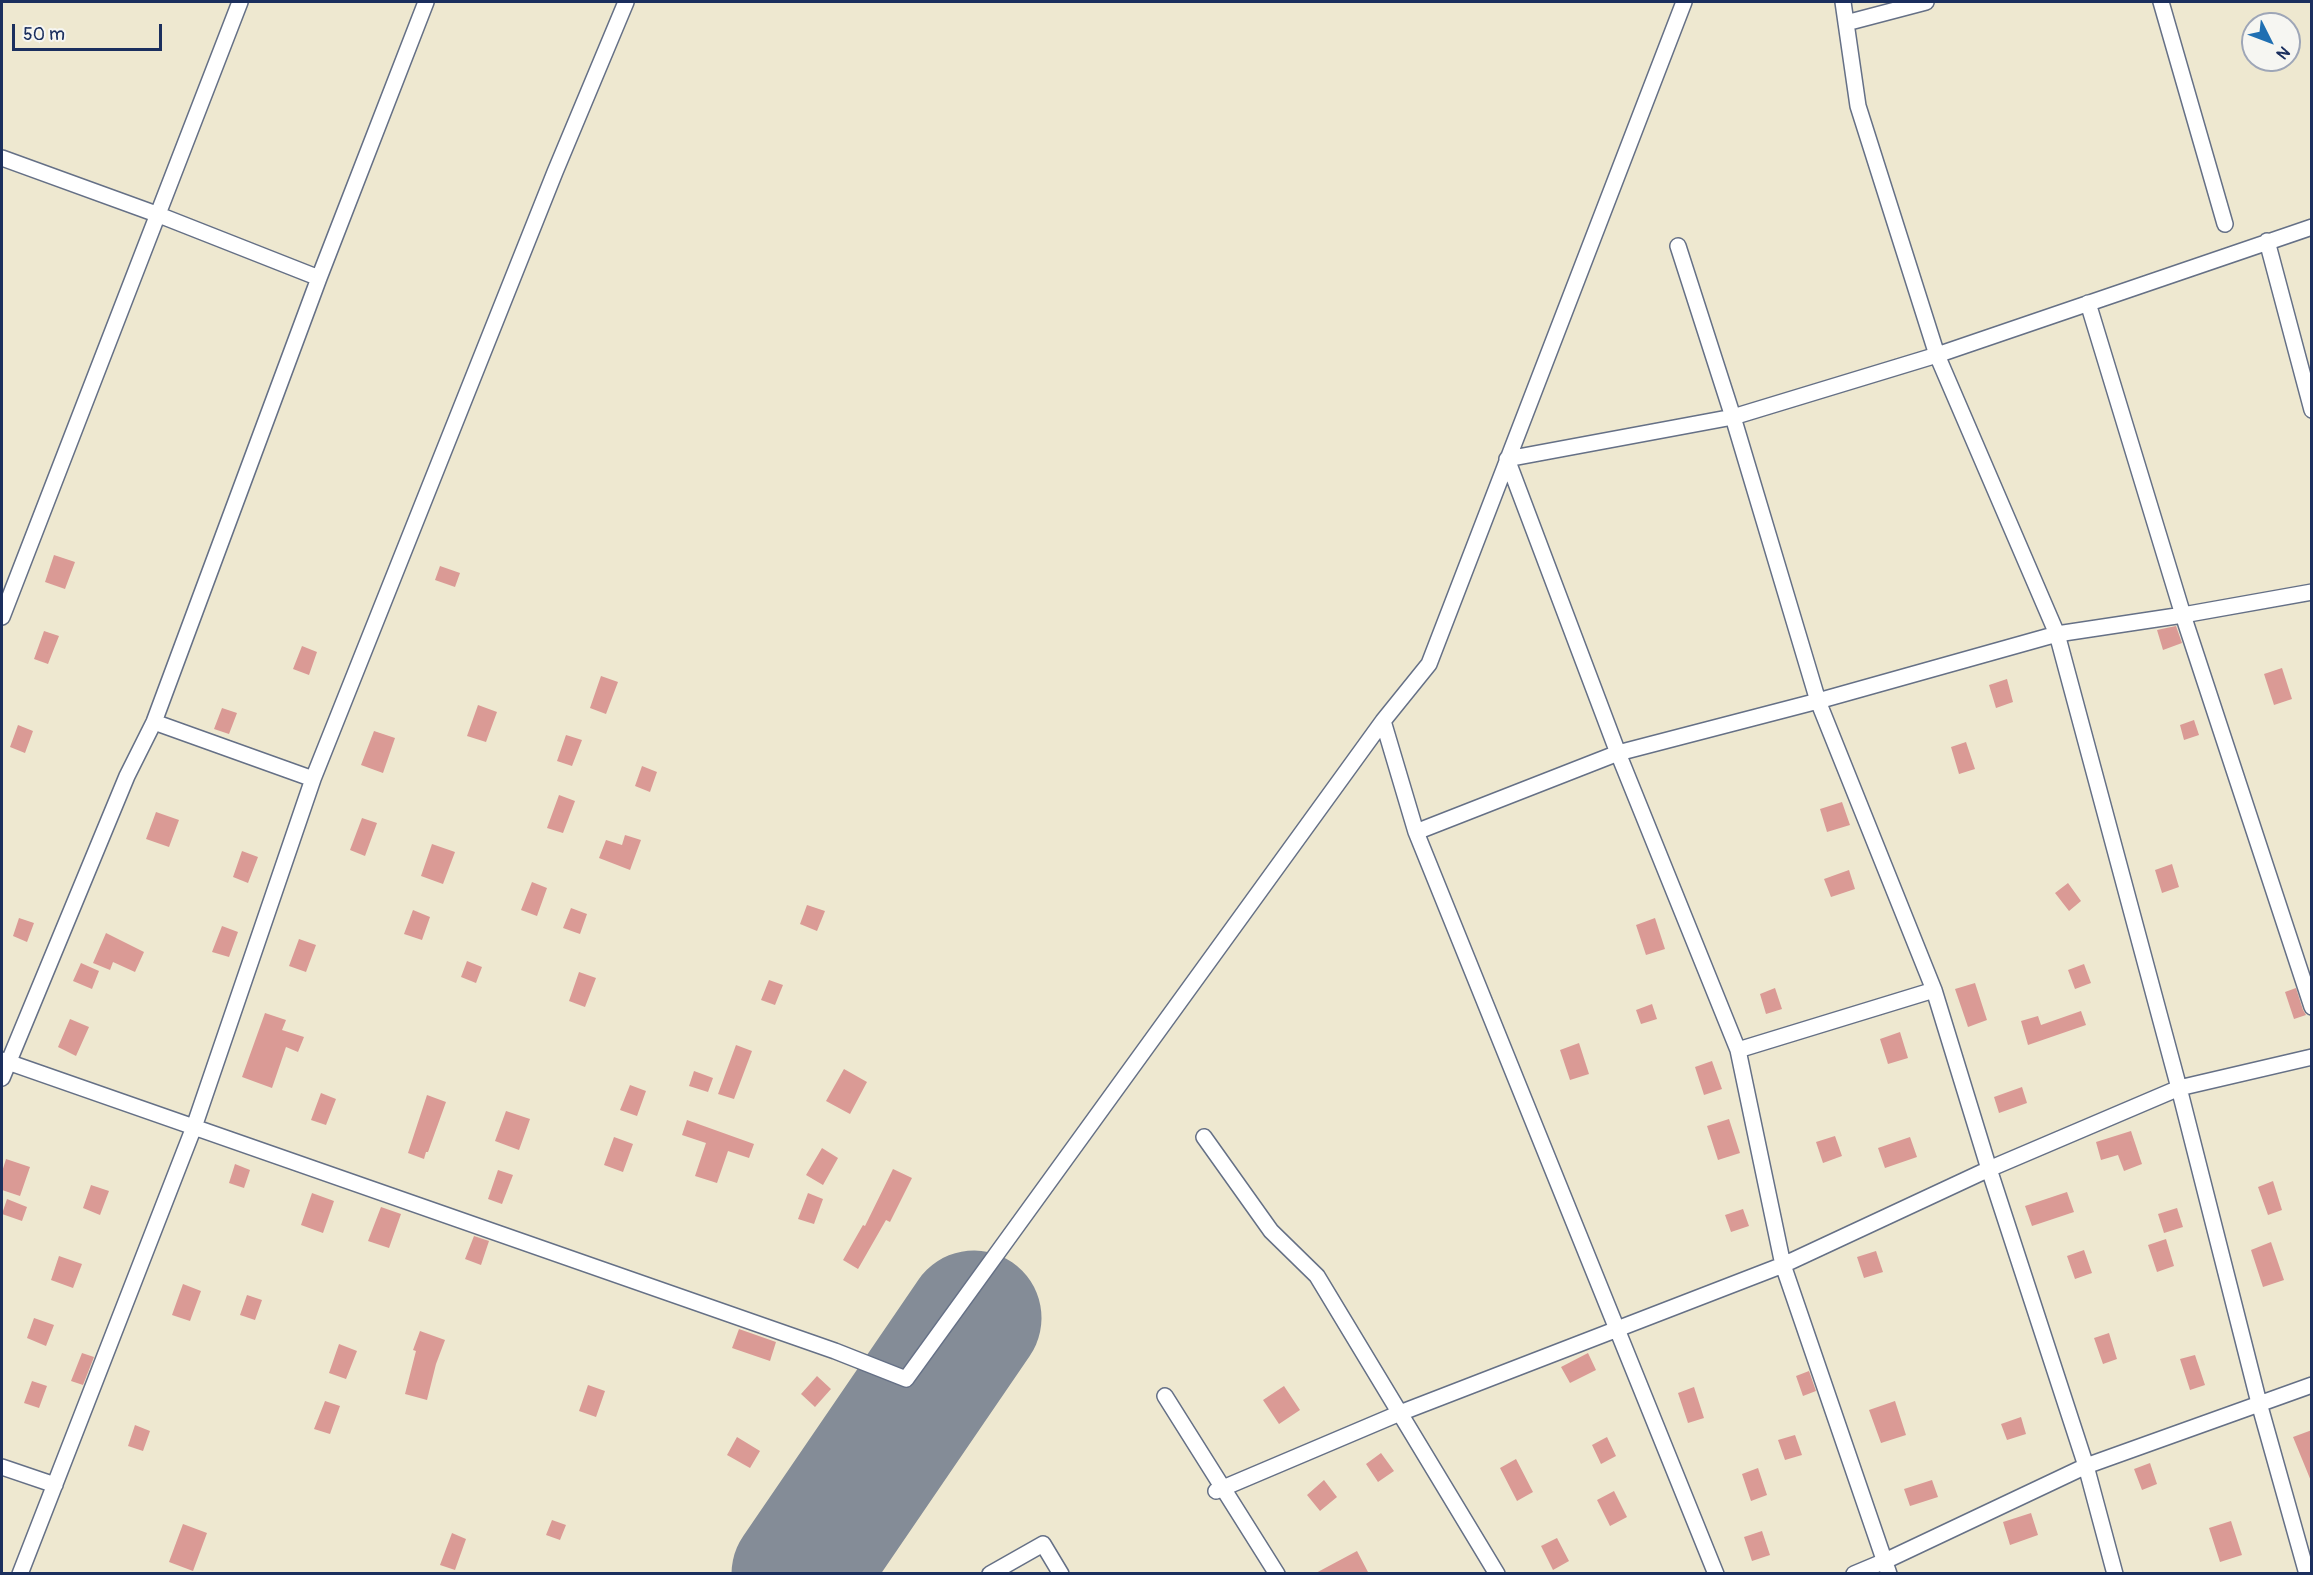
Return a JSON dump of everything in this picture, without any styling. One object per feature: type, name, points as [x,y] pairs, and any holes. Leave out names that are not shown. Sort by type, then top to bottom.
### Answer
[{"type":"street","points":[[2,617],[240,2]]},
{"type":"street","points":[[2,1078],[5,1061],[127,776],[153,722],[319,278],[426,2]]},
{"type":"street","points":[[20,1574],[194,1127],[314,779],[555,171],[627,2]]},
{"type":"street","points":[[5,1061],[835,1352],[906,1379],[1383,721],[1429,664],[1684,2]]},
{"type":"street","points":[[1843,2],[1858,106],[1937,355],[2056,634],[2179,1088],[2259,1403],[2307,1574]]},
{"type":"street","points":[[1846,23],[1926,2]]},
{"type":"street","points":[[2161,2],[2224,224]]},
{"type":"street","points":[[2,158],[159,215],[319,278]]},
{"type":"street","points":[[1508,459],[1733,417],[1937,355],[2312,227]]},
{"type":"street","points":[[2267,242],[2312,410]]},
{"type":"street","points":[[1678,246],[1733,417],[1818,700],[1934,990],[1989,1169],[2086,1466],[2115,1574]]},
{"type":"street","points":[[2088,303],[2183,615],[2312,1007]]},
{"type":"street","points":[[1508,459],[1618,753],[1738,1050],[1783,1265],[1887,1567]]},
{"type":"street","points":[[1416,832],[1618,753],[2056,634],[2183,615],[2312,592]]},
{"type":"street","points":[[1383,721],[1416,832],[1716,1574]]},
{"type":"street","points":[[153,722],[314,779]]},
{"type":"street","points":[[1738,1050],[1934,990]]},
{"type":"street","points":[[1220,1489],[1400,1413],[1783,1265],[1989,1169],[2179,1088],[2312,1057]]},
{"type":"street","points":[[1204,1137],[1271,1231],[1317,1276],[1497,1574]]},
{"type":"street","points":[[1854,1574],[1887,1567],[2086,1466],[2312,1385]]},
{"type":"street","points":[[1165,1396],[1220,1489],[1277,1574]]},
{"type":"street","points":[[2,1467],[55,1485]]},
{"type":"street","points":[[990,1574],[1043,1544],[1061,1574]]},
{"type":"building","points":[[54,555],[75,562],[65,589],[45,582]]},
{"type":"building","points":[[440,566],[460,573],[455,587],[435,580]]},
{"type":"building","points":[[2176,626],[2182,643],[2163,650],[2157,630]]},
{"type":"building","points":[[44,631],[59,636],[48,664],[34,659]]},
{"type":"building","points":[[302,646],[317,652],[309,675],[293,669]]},
{"type":"building","points":[[2282,668],[2292,699],[2274,705],[2264,674]]},
{"type":"building","points":[[601,676],[618,682],[606,714],[590,708]]},
{"type":"building","points":[[2007,679],[2013,702],[1996,708],[1989,685]]},
{"type":"building","points":[[478,705],[497,712],[486,742],[467,736]]},
{"type":"building","points":[[222,708],[237,713],[229,734],[214,729]]},
{"type":"building","points":[[2194,720],[2199,735],[2184,740],[2180,725]]},
{"type":"building","points":[[18,725],[33,731],[25,753],[10,747]]},
{"type":"building","points":[[374,731],[395,738],[383,773],[361,765]]},
{"type":"building","points":[[566,735],[582,740],[572,766],[557,761]]},
{"type":"building","points":[[1966,742],[1975,769],[1959,774],[1951,747]]},
{"type":"building","points":[[642,766],[657,772],[650,792],[635,786]]},
{"type":"building","points":[[559,795],[575,801],[563,833],[547,828]]},
{"type":"building","points":[[1842,802],[1850,825],[1827,832],[1820,809]]},
{"type":"building","points":[[156,812],[179,820],[169,847],[146,839]]},
{"type":"building","points":[[362,818],[377,823],[365,856],[350,850]]},
{"type":"building","points":[[625,835],[641,840],[630,870],[599,858],[606,840],[622,845]]},
{"type":"building","points":[[432,844],[455,852],[443,884],[421,876]]},
{"type":"building","points":[[242,851],[258,857],[248,883],[233,877]]},
{"type":"building","points":[[2172,864],[2179,887],[2162,893],[2155,870]]},
{"type":"building","points":[[1849,870],[1855,889],[1831,897],[1824,879]]},
{"type":"building","points":[[532,882],[547,888],[537,916],[521,910]]},
{"type":"building","points":[[2068,883],[2081,901],[2069,911],[2055,893]]},
{"type":"building","points":[[807,905],[825,911],[817,931],[800,924]]},
{"type":"building","points":[[571,908],[587,914],[580,934],[563,928]]},
{"type":"building","points":[[413,910],[430,917],[422,940],[404,934]]},
{"type":"building","points":[[19,918],[34,923],[27,942],[13,936]]},
{"type":"building","points":[[1655,918],[1665,949],[1646,955],[1636,925]]},
{"type":"building","points":[[222,926],[238,932],[229,957],[212,952]]},
{"type":"building","points":[[106,933],[144,952],[135,972],[113,962],[110,970],[93,963]]},
{"type":"building","points":[[299,939],[316,945],[306,972],[289,966]]},
{"type":"building","points":[[467,961],[482,967],[476,983],[461,977]]},
{"type":"building","points":[[81,963],[99,971],[92,989],[73,981]]},
{"type":"building","points":[[2084,964],[2091,983],[2075,989],[2068,970]]},
{"type":"building","points":[[579,972],[596,978],[585,1007],[569,1001]]},
{"type":"building","points":[[769,980],[783,985],[775,1005],[761,1000]]},
{"type":"building","points":[[1975,983],[1987,1020],[1968,1027],[1955,989]]},
{"type":"building","points":[[1775,988],[1782,1009],[1766,1014],[1760,994]]},
{"type":"building","points":[[2296,988],[2306,1015],[2294,1019],[2285,992]]},
{"type":"building","points":[[1652,1004],[1657,1019],[1641,1024],[1636,1010]]},
{"type":"building","points":[[2081,1011],[2086,1025],[2028,1045],[2021,1021],[2038,1016],[2041,1025]]},
{"type":"building","points":[[265,1013],[286,1020],[282,1030],[304,1037],[298,1052],[286,1047],[272,1088],[242,1077]]},
{"type":"building","points":[[70,1019],[89,1027],[76,1056],[58,1047]]},
{"type":"building","points":[[1900,1032],[1908,1058],[1888,1064],[1880,1039]]},
{"type":"building","points":[[1579,1043],[1589,1074],[1570,1080],[1560,1050]]},
{"type":"building","points":[[736,1045],[752,1051],[734,1099],[718,1094]]},
{"type":"building","points":[[1712,1061],[1722,1089],[1704,1095],[1695,1067]]},
{"type":"building","points":[[844,1069],[867,1082],[850,1114],[826,1101]]},
{"type":"building","points":[[694,1071],[713,1078],[708,1092],[689,1086]]},
{"type":"building","points":[[630,1085],[646,1091],[637,1116],[620,1110]]},
{"type":"building","points":[[2022,1087],[2027,1103],[1999,1113],[1994,1097]]},
{"type":"building","points":[[321,1093],[336,1099],[326,1125],[311,1120]]},
{"type":"building","points":[[427,1095],[446,1102],[424,1159],[408,1153]]},
{"type":"building","points":[[506,1111],[530,1119],[519,1150],[495,1141]]},
{"type":"building","points":[[1729,1119],[1740,1153],[1718,1160],[1707,1126]]},
{"type":"building","points":[[687,1120],[754,1144],[749,1158],[728,1151],[717,1183],[695,1176],[706,1143],[682,1135]]},
{"type":"building","points":[[2131,1131],[2142,1164],[2124,1171],[2118,1155],[2101,1160],[2096,1142]]},
{"type":"building","points":[[1835,1136],[1842,1156],[1823,1163],[1816,1142]]},
{"type":"building","points":[[614,1137],[633,1144],[623,1172],[604,1165]]},
{"type":"building","points":[[1910,1137],[1917,1157],[1885,1168],[1878,1148]]},
{"type":"building","points":[[822,1148],[838,1158],[823,1185],[806,1175]]},
{"type":"building","points":[[6,1159],[30,1167],[20,1196],[2,1190],[2,1172]]},
{"type":"building","points":[[235,1164],[250,1170],[244,1188],[229,1183]]},
{"type":"building","points":[[893,1169],[912,1178],[890,1222],[886,1220],[858,1269],[843,1260],[863,1225],[865,1226]]},
{"type":"building","points":[[498,1170],[513,1175],[502,1204],[488,1199]]},
{"type":"building","points":[[2273,1181],[2282,1210],[2268,1215],[2258,1187]]},
{"type":"building","points":[[91,1185],[109,1191],[100,1215],[83,1208]]},
{"type":"building","points":[[2067,1192],[2074,1212],[2032,1226],[2025,1206]]},
{"type":"building","points":[[312,1193],[334,1201],[323,1233],[301,1225]]},
{"type":"building","points":[[808,1193],[823,1199],[814,1224],[798,1219]]},
{"type":"building","points":[[7,1199],[27,1207],[22,1221],[2,1214]]},
{"type":"building","points":[[381,1207],[401,1214],[389,1248],[368,1241]]},
{"type":"building","points":[[2177,1208],[2183,1227],[2164,1233],[2158,1214]]},
{"type":"building","points":[[1743,1209],[1749,1226],[1731,1232],[1725,1215]]},
{"type":"building","points":[[474,1236],[489,1241],[481,1265],[465,1259]]},
{"type":"building","points":[[2166,1239],[2174,1266],[2157,1272],[2148,1245]]},
{"type":"building","points":[[2271,1242],[2284,1280],[2263,1287],[2251,1250]]},
{"type":"building","points":[[2084,1250],[2092,1273],[2075,1279],[2067,1256]]},
{"type":"building","points":[[1876,1251],[1883,1272],[1864,1278],[1857,1257]]},
{"type":"building","points":[[59,1256],[82,1264],[73,1288],[51,1280]]},
{"type":"building","points":[[183,1284],[201,1291],[190,1321],[172,1315]]},
{"type":"building","points":[[247,1295],[262,1300],[255,1320],[240,1315]]},
{"type":"building","points":[[34,1318],[54,1325],[46,1346],[27,1338]]},
{"type":"building","points":[[739,1329],[776,1342],[770,1361],[732,1348]]},
{"type":"building","points":[[420,1331],[445,1340],[427,1400],[405,1394],[416,1351],[413,1350]]},
{"type":"building","points":[[2109,1333],[2117,1359],[2103,1364],[2094,1338]]},
{"type":"building","points":[[339,1344],[357,1351],[346,1379],[329,1373]]},
{"type":"building","points":[[82,1353],[94,1357],[83,1385],[71,1381]]},
{"type":"building","points":[[1588,1353],[1596,1370],[1570,1383],[1561,1367]]},
{"type":"building","points":[[2195,1355],[2205,1385],[2190,1390],[2180,1359]]},
{"type":"building","points":[[1809,1371],[1816,1391],[1803,1396],[1796,1376]]},
{"type":"building","points":[[817,1376],[831,1389],[815,1407],[801,1394]]},
{"type":"building","points":[[32,1381],[47,1386],[39,1408],[24,1403]]},
{"type":"building","points":[[588,1385],[605,1391],[596,1417],[579,1411]]},
{"type":"building","points":[[1284,1386],[1300,1410],[1279,1424],[1263,1400]]},
{"type":"building","points":[[1694,1387],[1704,1418],[1688,1423],[1678,1393]]},
{"type":"building","points":[[325,1401],[340,1406],[330,1434],[314,1429]]},
{"type":"building","points":[[1895,1401],[1906,1435],[1881,1443],[1869,1410]]},
{"type":"building","points":[[2021,1417],[2026,1434],[2007,1440],[2001,1424]]},
{"type":"building","points":[[135,1425],[150,1431],[143,1451],[128,1446]]},
{"type":"building","points":[[2312,1430],[2312,1481],[2311,1481],[2293,1437]]},
{"type":"building","points":[[1795,1435],[1802,1455],[1785,1460],[1778,1440]]},
{"type":"building","points":[[737,1437],[760,1451],[750,1468],[727,1455]]},
{"type":"building","points":[[1607,1437],[1616,1456],[1601,1464],[1592,1445]]},
{"type":"building","points":[[1381,1453],[1394,1471],[1378,1482],[1366,1464]]},
{"type":"building","points":[[1516,1459],[1533,1492],[1517,1501],[1500,1468]]},
{"type":"building","points":[[2150,1463],[2157,1484],[2142,1490],[2134,1469]]},
{"type":"building","points":[[1758,1468],[1767,1495],[1751,1501],[1742,1474]]},
{"type":"building","points":[[1324,1480],[1337,1497],[1320,1511],[1307,1495]]},
{"type":"building","points":[[1932,1480],[1938,1497],[1910,1506],[1904,1489]]},
{"type":"building","points":[[1614,1491],[1627,1517],[1610,1526],[1597,1500]]},
{"type":"building","points":[[2031,1513],[2038,1535],[2010,1545],[2003,1522]]},
{"type":"building","points":[[552,1520],[566,1525],[560,1540],[546,1535]]},
{"type":"building","points":[[2231,1521],[2242,1555],[2220,1562],[2209,1528]]},
{"type":"building","points":[[183,1524],[207,1533],[193,1571],[169,1562]]},
{"type":"building","points":[[1762,1531],[1770,1555],[1752,1561],[1744,1537]]},
{"type":"building","points":[[452,1533],[466,1539],[455,1570],[440,1565]]},
{"type":"building","points":[[1557,1538],[1569,1561],[1553,1570],[1541,1546]]},
{"type":"building","points":[[1357,1551],[1369,1574],[1314,1574]]},
{"type":"runway","points":[[799,1574],[974,1318]]}]
